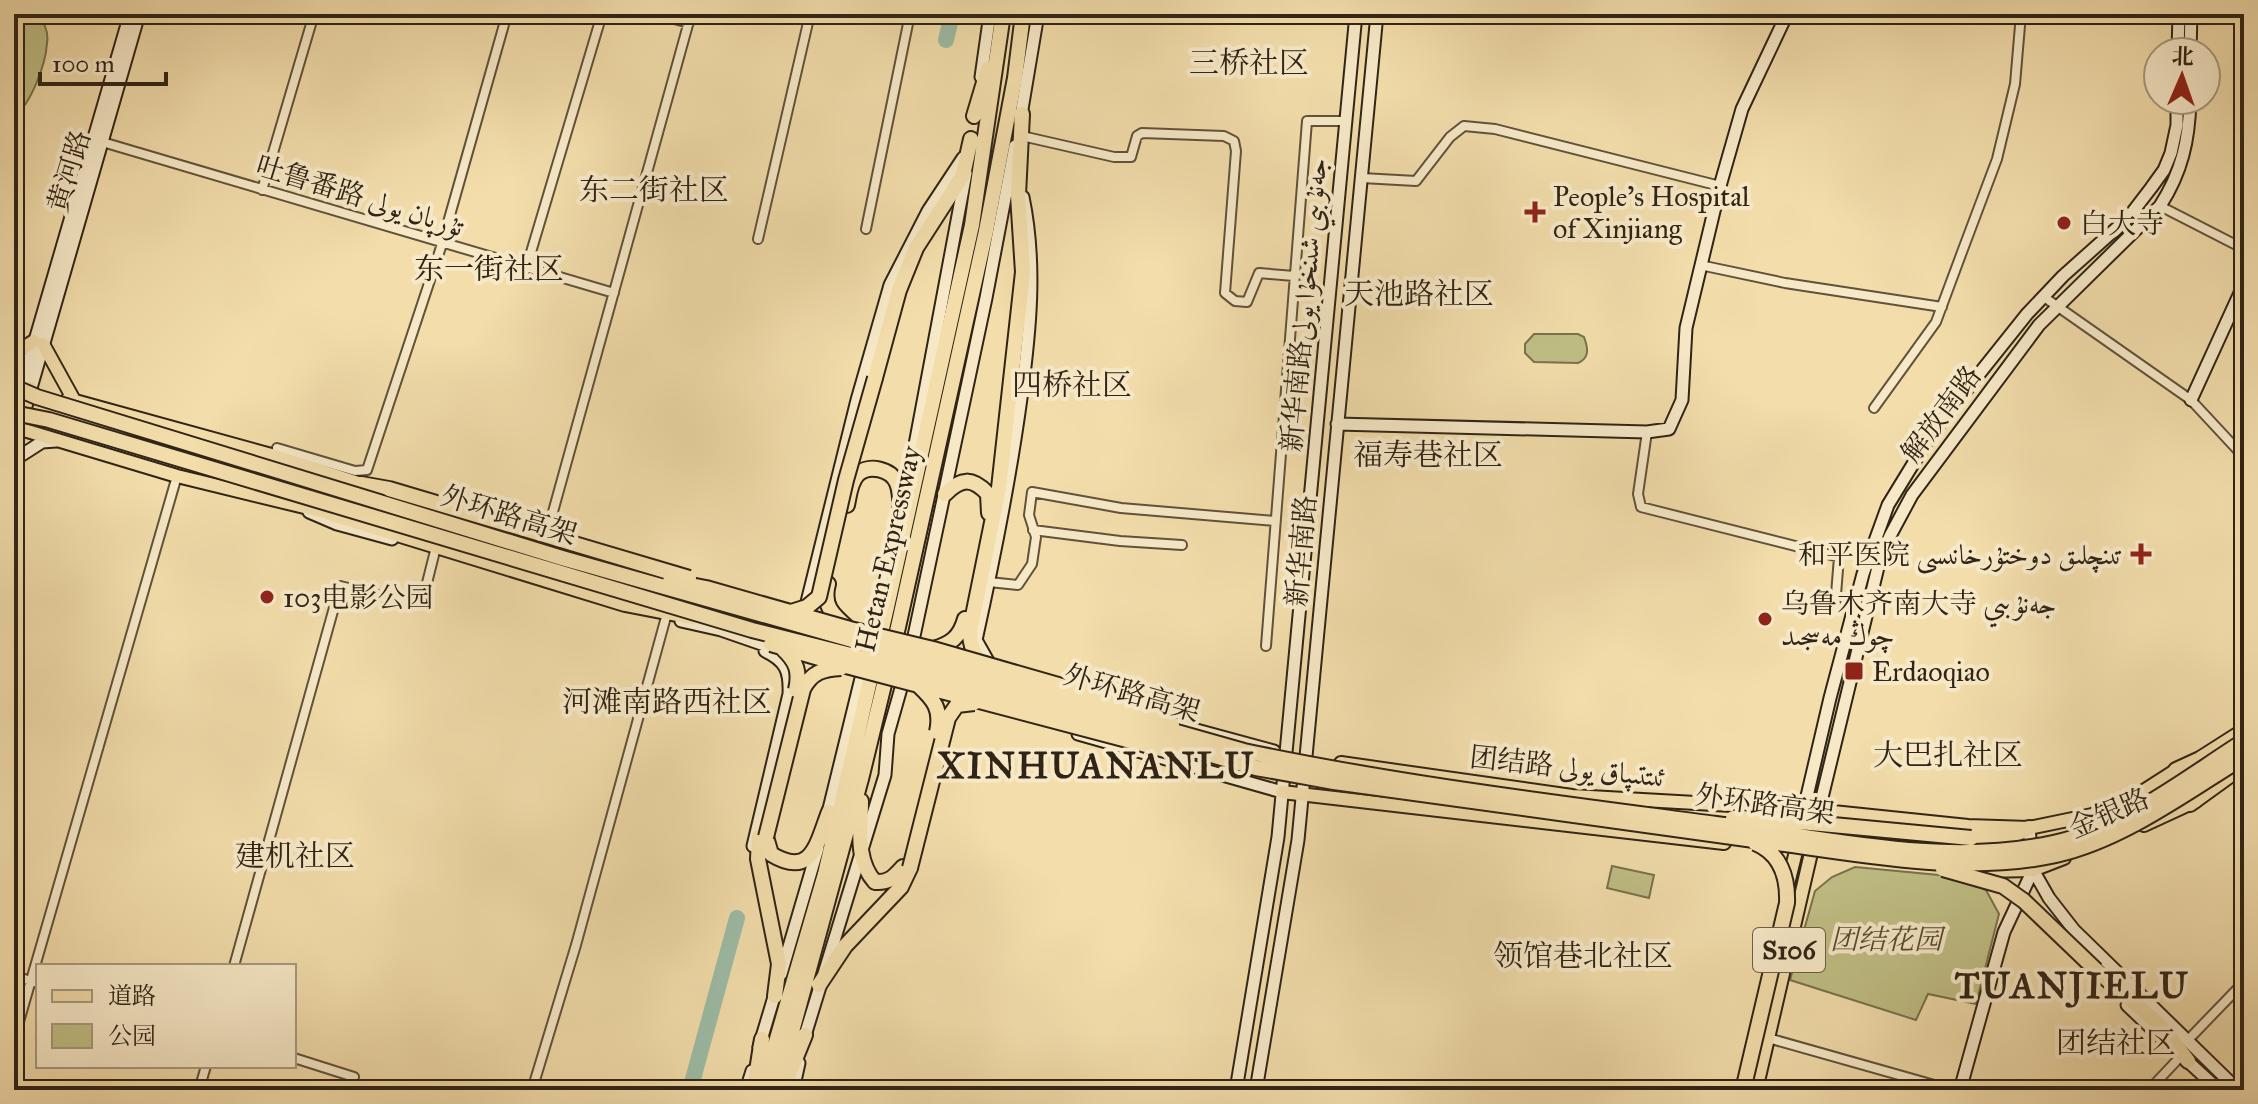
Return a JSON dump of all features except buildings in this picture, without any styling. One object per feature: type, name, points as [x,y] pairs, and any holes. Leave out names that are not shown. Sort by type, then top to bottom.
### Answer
[{"type":"highway","name":"Hetan Expressway","points":[[776,1090],[861,779],[898,627],[986,231],[1023,14]]},
{"type":"highway","points":[[974,116],[1002,20]]},
{"type":"highway","name":"Hetan Expressway","points":[[762,1090],[825,874],[880,638],[972,225],[1002,20]]},
{"type":"highway","points":[[982,663],[970,642],[970,631],[999,488],[1023,260],[1018,170],[1022,111],[1018,57]]},
{"type":"highway","points":[[796,615],[819,597],[846,480],[899,290],[916,248],[963,175],[970,143]]},
{"type":"highway","name":"外环路高架","points":[[22,388],[562,558],[1244,751],[1335,770],[1896,848],[1973,853],[2007,851],[2056,842],[2096,829],[2141,807],[2244,741]]},
{"type":"highway","name":"外环路高架","points":[[14,411],[752,630],[985,690],[1256,768],[1334,782],[1896,858],[2007,863],[2059,854],[2148,817],[2244,757]]},
{"type":"highway","points":[[850,629],[826,606],[825,595],[850,490],[860,472],[884,470],[893,476],[900,496],[900,522]]},
{"type":"highway","points":[[933,649],[954,640],[962,632],[990,502],[988,494],[978,483],[968,481],[957,484],[945,494]]},
{"type":"highway","points":[[361,484],[389,489],[678,573],[718,592]]},
{"type":"highway","points":[[329,513],[625,604],[692,617]]},
{"type":"highway","points":[[562,558],[718,592],[933,649],[1145,710],[1198,738]]},
{"type":"highway","points":[[517,559],[850,667],[1192,757],[1232,761]]},
{"type":"highway","points":[[775,996],[779,964],[758,859],[799,676],[794,660],[780,646]]},
{"type":"highway","points":[[829,812],[814,853],[801,863],[784,862],[771,854],[762,837],[803,689],[808,678],[823,669],[850,667]]},
{"type":"highway","points":[[861,779],[861,852],[866,871],[875,882],[884,883],[907,868],[940,716],[937,706],[918,685]]},
{"type":"highway","points":[[819,985],[845,946],[901,887],[948,718],[957,705],[983,702]]},
{"type":"highway","points":[[2176,770],[2200,759],[2244,728]]},
{"type":"highway","points":[[2190,804],[2244,765]]},
{"type":"highway","points":[[1656,816],[1769,819],[1971,838],[2009,837],[2029,828]]},
{"type":"highway","points":[[1731,837],[1748,840],[1769,851],[1784,871],[1788,886],[1787,903],[1743,1090]]},
{"type":"highway","points":[[1896,858],[2003,886],[2024,901],[2096,970],[2161,1026],[2184,1059]]},
{"type":"highway","points":[[783,1090],[805,1035]]},
{"type":"highway","points":[[754,1090],[762,1039]]},
{"type":"main road","points":[[14,354],[38,343],[75,402]]},
{"type":"main road","points":[[22,388],[275,456],[361,484]]},
{"type":"main road","points":[[14,411],[22,388]]},
{"type":"main road","points":[[14,444],[22,388]]},
{"type":"main road","points":[[16,428],[177,476],[329,513]]},
{"type":"main road","name":"金银路","points":[[2029,828],[2092,815],[2142,792],[2244,728]]},
{"type":"main road","name":"团结路 ئىتتىپاق يولى","points":[[1286,754],[1572,796],[1819,810],[1968,826],[2029,828]]},
{"type":"main road","name":"金银路","points":[[1984,871],[2033,870],[2106,842],[2190,804],[2244,773]]},
{"type":"main road","name":"团结路 ئىتتىپاق يولى","points":[[1282,792],[1642,835],[1885,856],[1984,871]]},
{"type":"main road","name":"S106","points":[[1736,1090],[1746,1064],[1804,809]]},
{"type":"main road","name":"S106","points":[[1756,1090],[1819,810]]},
{"type":"street","name":"黄河路","points":[[98,141],[130,14]]},
{"type":"street","name":"黄河路","points":[[22,388],[139,14]]},
{"type":"street","points":[[262,190],[314,14]]},
{"type":"street","points":[[277,448],[355,471],[367,470],[441,244],[507,14]]},
{"type":"street","points":[[526,269],[602,14]]},
{"type":"street","points":[[540,540],[551,519],[690,19],[656,14]]},
{"type":"street","points":[[758,239],[810,14]]},
{"type":"street","points":[[866,229],[910,14]]},
{"type":"street","points":[[746,1090],[829,812],[900,522],[961,208],[990,14]]},
{"type":"street","points":[[793,1090],[819,985],[885,775],[888,734],[915,634],[945,494],[1022,111],[1038,14]]},
{"type":"street","name":"新华南路جەنۇبىي شىنخۇا يولى","points":[[1282,792],[1356,14]]},
{"type":"street","name":"新华南路","points":[[1256,1090],[1298,840],[1377,14]]},
{"type":"street","points":[[1337,424],[1647,432],[1669,429],[1682,400],[1686,328],[1720,186],[1742,109],[1787,14]]},
{"type":"street","points":[[1874,408],[1936,322],[1942,307],[1997,159],[2015,84],[2021,14]]},
{"type":"street","points":[[2178,36],[2179,14]]},
{"type":"street","points":[[2190,36],[2191,14]]},
{"type":"street","points":[[1804,809],[1863,574],[1888,505],[1932,433],[2027,314],[2063,276],[2128,218],[2164,170],[2177,116]]},
{"type":"street","name":"解放南路","points":[[1819,810],[1878,567],[1890,536],[1918,485],[2039,325],[2160,206],[2186,155],[2189,116]]},
{"type":"street","points":[[1266,646],[1307,121],[1346,121]]},
{"type":"street","points":[[1362,178],[1416,181],[1450,137],[1464,126],[1495,129],[1720,186]]},
{"type":"street","points":[[1022,136],[1114,157],[1131,157],[1137,136],[1142,133],[1224,136],[1234,141],[1236,151],[1225,293],[1235,301],[1247,302],[1259,273],[1294,276]]},
{"type":"street","name":"吐鲁番路 تۇرپان يولى","points":[[98,141],[614,293]]},
{"type":"street","points":[[796,615],[811,591],[859,393],[890,285],[928,211],[957,170],[970,143]]},
{"type":"street","points":[[1007,680],[987,661],[976,640],[1003,519],[1031,327],[1028,222],[1018,170]]},
{"type":"street","points":[[2160,206],[2244,249]]},
{"type":"street","points":[[1700,265],[1785,283],[1942,307]]},
{"type":"street","points":[[2191,400],[2244,284]]},
{"type":"street","points":[[2044,297],[2191,400],[2244,457]]},
{"type":"street","points":[[1647,432],[1638,494],[1641,507],[1839,557],[1835,607]]},
{"type":"street","points":[[14,460],[42,442],[60,441]]},
{"type":"street","points":[[40,964],[177,476]]},
{"type":"street","points":[[361,484],[862,636],[872,633]]},
{"type":"street","points":[[989,582],[1018,585],[1032,564],[1036,537],[1029,515],[1032,492],[1121,508],[1275,521]]},
{"type":"street","points":[[286,503],[337,524],[733,634],[849,670],[860,685]]},
{"type":"street","points":[[1033,530],[1182,545]]},
{"type":"street","points":[[235,964],[340,586],[419,605],[435,551]]},
{"type":"street","points":[[532,1090],[576,945],[666,617]]},
{"type":"street","points":[[733,634],[777,657],[790,675],[789,694],[754,838],[752,861],[763,880]]},
{"type":"street","points":[[915,634],[920,646],[938,661],[1286,754]]},
{"type":"street","points":[[900,692],[927,690],[1282,792],[1278,837],[1236,1090]]},
{"type":"street","points":[[2029,828],[2033,870],[2049,898],[2074,930],[2238,1090]]},
{"type":"street","points":[[1960,1090],[2004,932],[2033,870]]},
{"type":"street","name":"团结路 ئىتتىپاق يولى","points":[[1984,871],[2021,900],[2036,919],[2219,1090]]},
{"type":"street","points":[[14,976],[35,982],[14,1039]]},
{"type":"street","points":[[2187,1041],[2244,982]]},
{"type":"street","points":[[1251,1000],[1271,1003]]},
{"type":"street","points":[[1768,1038],[1952,1090]]},
{"type":"street","points":[[296,1059],[354,1077]]},
{"type":"street","points":[[2149,1090],[2184,1059]]},
{"type":"street","points":[[199,1090],[205,1068]]},
{"type":"green space","points":[[14,14],[36,14],[45,27],[47,39],[44,61],[36,83],[26,103],[14,116]]},
{"type":"green space","points":[[1534,334],[1578,334],[1584,337],[1586,355],[1578,363],[1534,362],[1525,353],[1525,344]]},
{"type":"green space","points":[[1612,866],[1654,875],[1649,898],[1607,888]]},
{"type":"green space","name":"团结花园","points":[[1855,867],[1960,877],[1986,890],[1999,914],[1976,1004],[1928,994],[1916,1020],[1790,980],[1815,891],[1832,877]]},
{"type":"waterway","points":[[946,40],[952,14]]},
{"type":"waterway","points":[[690,1090],[737,918]]},
{"type":"place","name":"People's Hospital of Xinjiang","points":[[1535,212]]},
{"type":"place","name":"白大寺","points":[[2064,223]]},
{"type":"place","name":"和平医院 تىنچلىق دوختۇرخانىسى","points":[[2141,554]]},
{"type":"place","name":"103电影公园","points":[[267,597]]},
{"type":"place","name":"乌鲁木齐南大寺 جەنۇبىي چوڭ مەسجىد","points":[[1765,619]]},
{"type":"place","name":"Erdaoqiao","points":[[1854,671]]},
{"type":"district","name":"三桥社区","points":[[1249,63]]},
{"type":"district","name":"东二街社区","points":[[654,190]]},
{"type":"district","name":"东一街社区","points":[[489,269]]},
{"type":"district","name":"天池路社区","points":[[1419,294]]},
{"type":"district","name":"四桥社区","points":[[1072,385]]},
{"type":"district","name":"福寿巷社区","points":[[1428,455]]},
{"type":"district","name":"河滩南路西社区","points":[[667,702]]},
{"type":"district","name":"大巴扎社区","points":[[1948,755]]},
{"type":"district","name":"XINHUANANLU","points":[[1096,766]]},
{"type":"district","name":"建机社区","points":[[295,856]]},
{"type":"district","name":"领馆巷北社区","points":[[1583,956]]},
{"type":"district","name":"TUANJIELU","points":[[2072,986]]},
{"type":"district","name":"团结社区","points":[[2116,1043]]}]
